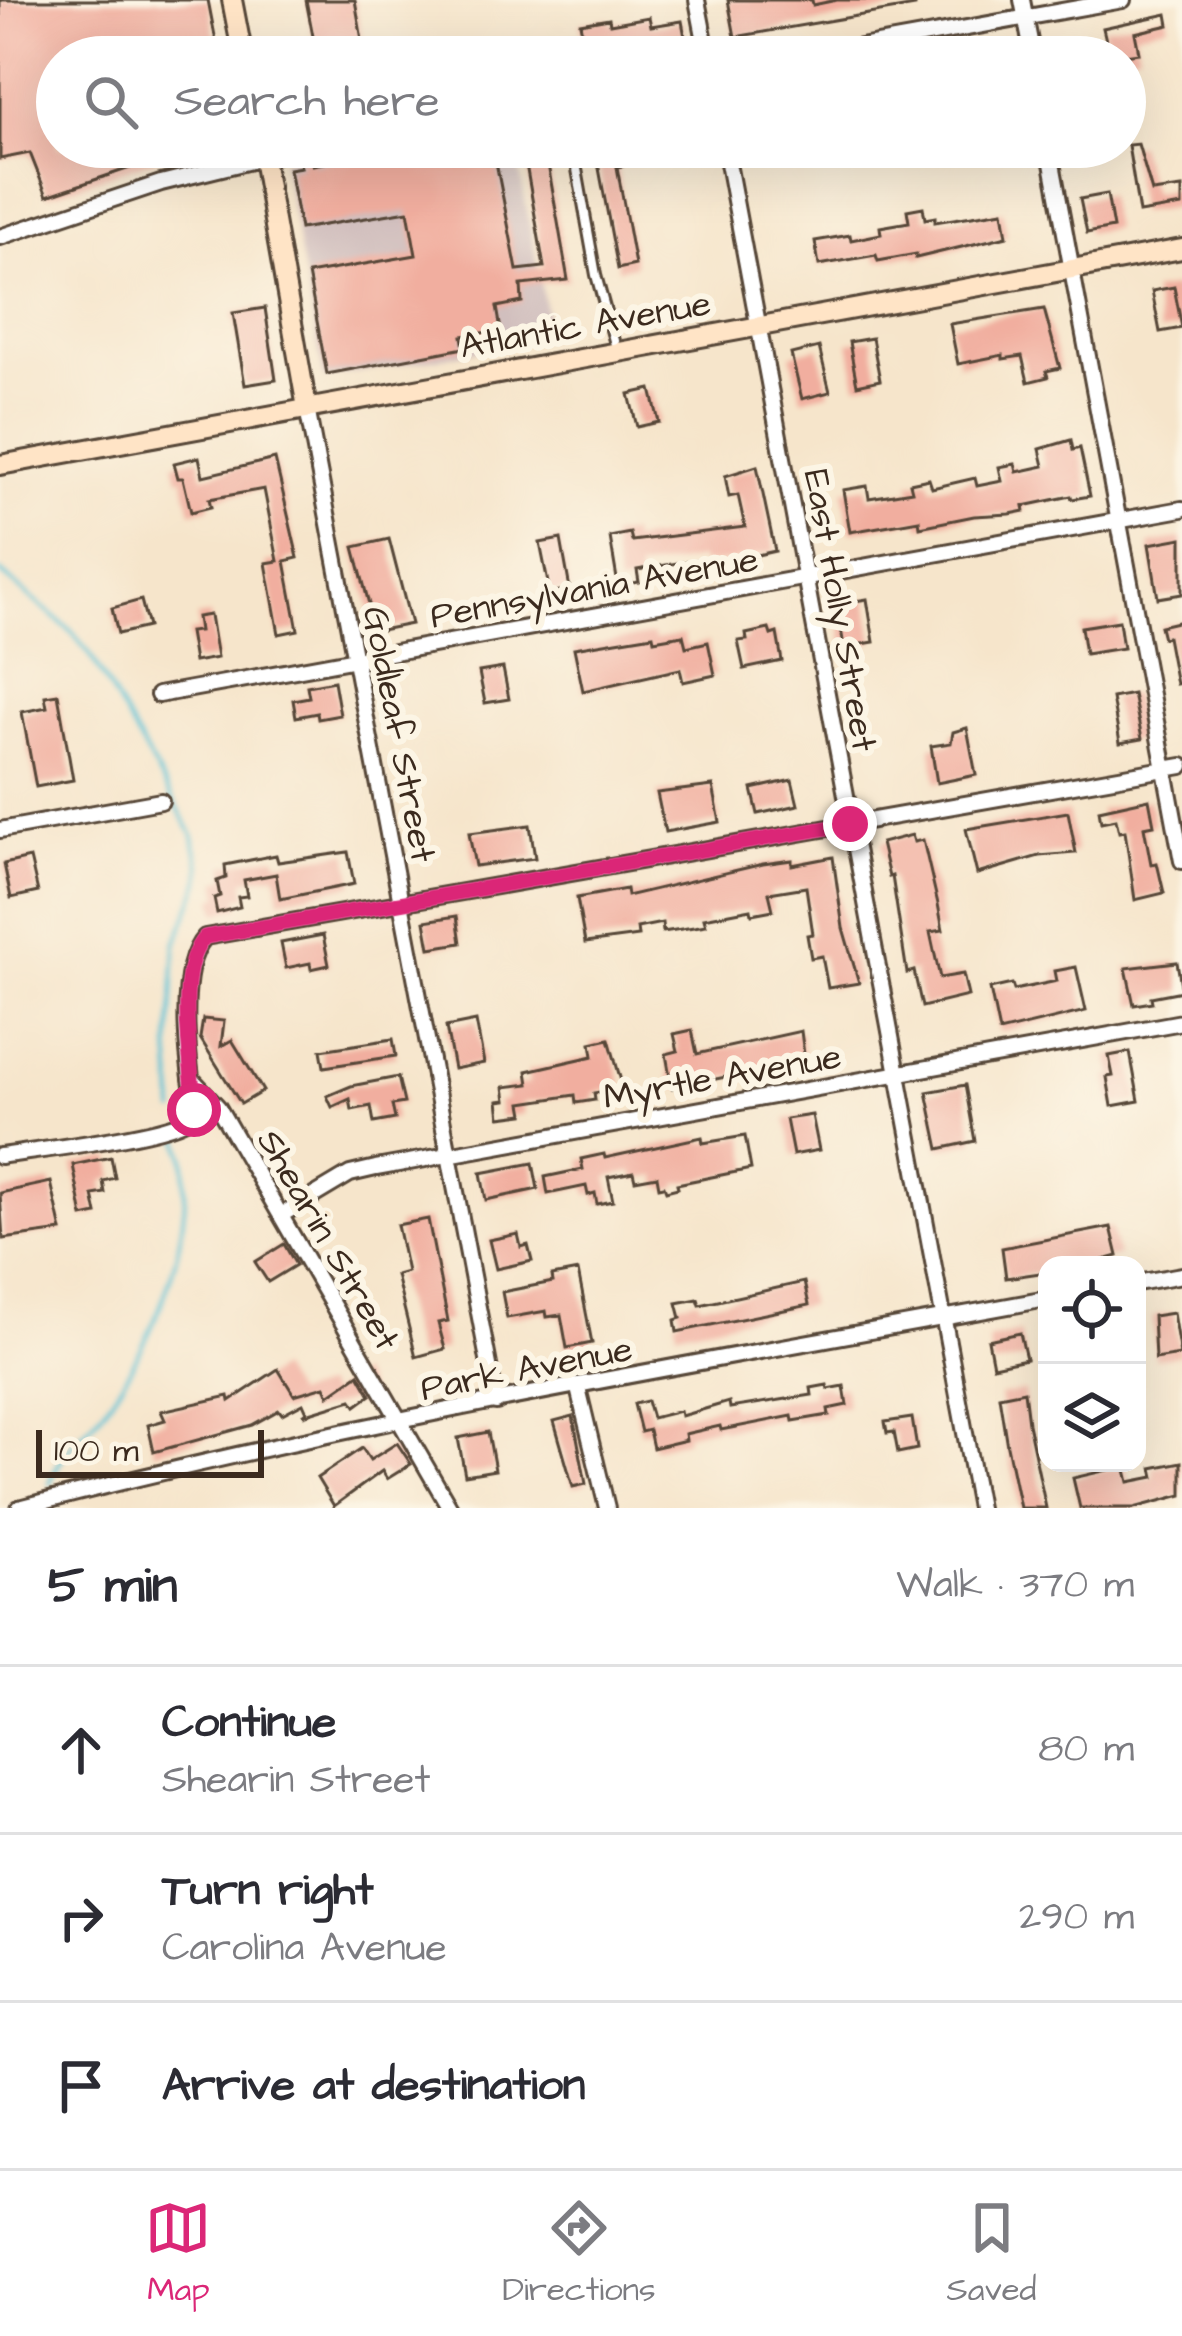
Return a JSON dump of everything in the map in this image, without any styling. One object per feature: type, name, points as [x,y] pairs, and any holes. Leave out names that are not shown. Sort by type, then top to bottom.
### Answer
[{"type":"main road","points":[[232,0],[239,36]]},
{"type":"main road","name":"Goldleaf Street","points":[[265,168],[307,408]]},
{"type":"main road","name":"Atlantic Avenue","points":[[0,465],[1182,249]]},
{"type":"street","points":[[697,0],[704,36]]},
{"type":"street","points":[[1022,0],[1029,36]]},
{"type":"street","points":[[920,36],[1123,0]]},
{"type":"street","points":[[0,237],[208,168]]},
{"type":"street","name":"East Holly Street","points":[[729,168],[979,1508]]},
{"type":"street","points":[[1053,168],[1182,861]]},
{"type":"street","name":"Goldleaf Street","points":[[307,408],[496,1402]]},
{"type":"street","name":"Pennsylvania Avenue","points":[[158,695],[1182,509]]},
{"type":"street","points":[[0,1156],[181,1122],[194,1110],[187,1018],[190,978],[199,943],[214,934],[1182,766]]},
{"type":"street","points":[[0,830],[161,802]]},
{"type":"street","name":"Myrtle Avenue","points":[[283,1214],[350,1174],[448,1153],[1182,1022]]},
{"type":"street","name":"Shearin Street","points":[[191,1078],[218,1107],[283,1214],[450,1508]]},
{"type":"street","points":[[1146,1281],[1182,1275]]},
{"type":"street","name":"Park Avenue","points":[[19,1508],[496,1402],[1038,1301]]},
{"type":"street","points":[[578,1388],[607,1508]]},
{"type":"lane","points":[[578,168],[596,274],[617,350]]},
{"type":"shaded area","points":[[284,168],[519,168],[551,337],[324,379]]},
{"type":"building","points":[[0,0],[208,0],[215,36],[36,36],[36,168],[130,168],[47,196],[30,153],[0,159]]},
{"type":"building","points":[[306,0],[355,0],[361,36],[313,36]]},
{"type":"building","points":[[728,0],[812,0],[813,5],[837,0],[915,0],[915,6],[735,36]]},
{"type":"building","points":[[1167,14],[1169,25],[1136,36],[1105,36],[1103,28]]},
{"type":"building","points":[[649,17],[651,26],[682,21],[685,36],[583,36],[580,23],[609,18],[610,24]]},
{"type":"building","points":[[497,168],[517,270],[544,267],[527,168],[549,168],[568,280],[521,285],[522,302],[497,307],[501,330],[462,336],[464,348],[327,374],[308,274],[416,255],[408,211],[300,229],[289,169]]},
{"type":"building","points":[[599,168],[617,168],[635,265],[618,269]]},
{"type":"building","points":[[1132,168],[1145,168],[1152,192],[1182,188],[1182,206],[1139,213]]},
{"type":"building","points":[[1107,194],[1113,228],[1087,233],[1080,199]]},
{"type":"building","points":[[923,207],[925,219],[935,217],[935,222],[1003,211],[1007,236],[916,258],[916,254],[878,261],[876,255],[819,265],[815,241],[881,234],[880,227],[909,222],[907,210]]},
{"type":"building","points":[[1174,287],[1182,328],[1160,332],[1152,291]]},
{"type":"building","points":[[265,308],[276,380],[245,385],[233,313]]},
{"type":"building","points":[[1044,309],[1060,368],[1046,371],[1048,377],[1028,382],[1022,356],[958,364],[950,324]]},
{"type":"building","points":[[872,338],[880,380],[857,385],[849,342]]},
{"type":"building","points":[[819,347],[830,392],[802,399],[791,354]]},
{"type":"building","points":[[651,389],[659,422],[637,427],[629,394]]},
{"type":"building","points":[[1071,440],[1073,450],[1080,448],[1090,496],[1024,506],[1025,511],[1010,514],[920,527],[919,520],[850,532],[843,490],[867,486],[869,498],[912,491],[910,483],[929,479],[932,488],[975,478],[977,486],[1002,481],[999,467],[1015,464],[1017,472],[1044,466],[1040,449]]},
{"type":"building","points":[[199,457],[203,476],[275,459],[298,558],[285,561],[298,630],[279,634],[266,563],[278,561],[264,489],[209,499],[211,507],[191,512],[174,463]]},
{"type":"building","points":[[757,466],[775,551],[731,561],[702,564],[701,559],[637,570],[639,582],[618,585],[610,537],[630,533],[632,541],[745,527],[738,495],[729,497],[725,476]]},
{"type":"building","points":[[1182,538],[1182,594],[1158,598],[1149,544]]},
{"type":"building","points":[[389,539],[411,624],[376,631],[354,547]]},
{"type":"building","points":[[561,539],[570,589],[550,593],[540,543]]},
{"type":"building","points":[[867,599],[874,642],[844,647],[837,604]]},
{"type":"building","points":[[141,600],[148,627],[118,634],[112,608]]},
{"type":"building","points":[[210,615],[217,658],[194,662],[189,632],[199,631],[197,617]]},
{"type":"building","points":[[1119,621],[1123,648],[1085,654],[1081,627]]},
{"type":"building","points":[[1182,621],[1182,683],[1176,684],[1167,637],[1163,638],[1160,626]]},
{"type":"building","points":[[769,629],[771,635],[777,633],[782,661],[744,669],[738,641],[747,640],[746,634]]},
{"type":"building","points":[[653,635],[654,640],[683,635],[686,647],[708,642],[715,675],[683,682],[680,669],[583,691],[574,648]]},
{"type":"building","points":[[503,668],[509,699],[485,703],[479,672]]},
{"type":"building","points":[[334,681],[340,715],[296,717],[293,700],[309,697],[307,686]]},
{"type":"building","points":[[58,694],[73,780],[36,787],[22,712],[47,707],[45,696]]},
{"type":"building","points":[[1133,694],[1142,739],[1120,743],[1112,698]]},
{"type":"building","points":[[967,728],[976,775],[937,783],[931,746],[951,743],[953,732]]},
{"type":"building","points":[[792,780],[798,805],[758,814],[752,789]]},
{"type":"building","points":[[713,786],[720,822],[665,832],[657,793]]},
{"type":"building","points":[[1149,799],[1154,825],[1144,827],[1151,864],[1157,863],[1164,893],[1135,900],[1125,831],[1119,832],[1116,819],[1101,822],[1099,810]]},
{"type":"building","points":[[1068,812],[1076,853],[1039,856],[977,874],[966,829]]},
{"type":"building","points":[[530,825],[535,858],[475,866],[469,833]]},
{"type":"building","points":[[912,835],[914,842],[923,840],[938,904],[943,930],[930,932],[940,978],[963,974],[968,996],[922,1007],[914,971],[907,973],[892,876],[881,843]]},
{"type":"building","points":[[348,852],[354,884],[280,899],[276,874],[244,880],[247,896],[238,897],[240,907],[217,913],[214,898],[220,896],[217,881],[226,878],[225,865],[276,855],[278,862]]},
{"type":"building","points":[[833,857],[843,928],[859,983],[828,988],[822,956],[811,958],[807,935],[813,934],[806,887],[769,893],[773,910],[704,918],[706,925],[663,932],[662,923],[637,928],[638,936],[585,943],[577,898],[626,889],[627,896],[763,864],[792,860],[792,865]]},
{"type":"building","points":[[30,858],[38,892],[11,898],[4,864]]},
{"type":"building","points":[[457,916],[461,943],[430,948],[425,921]]},
{"type":"building","points":[[323,935],[329,965],[286,968],[281,943]]},
{"type":"building","points":[[1177,962],[1182,991],[1134,1005],[1126,968]]},
{"type":"building","points":[[1076,967],[1086,1011],[999,1032],[990,989],[1012,984],[1014,990],[1057,981],[1055,971]]},
{"type":"building","points":[[203,1019],[224,1021],[221,1046],[232,1040],[263,1091],[241,1104],[200,1038]]},
{"type":"building","points":[[476,1021],[484,1063],[454,1069],[446,1027]]},
{"type":"building","points":[[692,1030],[697,1054],[801,1031],[805,1062],[672,1088],[666,1054],[678,1051],[674,1034]]},
{"type":"building","points":[[393,1039],[396,1056],[324,1067],[321,1050]]},
{"type":"building","points":[[609,1039],[623,1088],[594,1093],[595,1100],[576,1103],[575,1095],[522,1103],[524,1114],[500,1117],[498,1101],[506,1100],[504,1087],[529,1084],[527,1071],[593,1056],[591,1043]]},
{"type":"building","points":[[1130,1052],[1139,1101],[1112,1106],[1109,1056]]},
{"type":"building","points":[[398,1077],[404,1103],[392,1105],[395,1119],[374,1123],[371,1106],[352,1110],[350,1099],[332,1107],[327,1096],[351,1086]]},
{"type":"building","points":[[965,1085],[975,1141],[939,1149],[927,1092]]},
{"type":"building","points":[[812,1115],[819,1150],[793,1155],[786,1119]]},
{"type":"building","points":[[745,1136],[751,1169],[677,1184],[678,1188],[666,1191],[659,1187],[657,1176],[635,1180],[633,1172],[608,1177],[613,1201],[597,1204],[595,1193],[588,1195],[586,1186],[548,1194],[545,1177],[583,1169],[581,1159],[702,1137],[703,1143]]},
{"type":"building","points":[[111,1157],[115,1178],[103,1181],[105,1193],[93,1195],[97,1214],[83,1217],[73,1165]]},
{"type":"building","points":[[533,1163],[538,1189],[486,1200],[481,1173]]},
{"type":"building","points":[[51,1182],[62,1231],[3,1239],[0,1193]]},
{"type":"building","points":[[428,1219],[448,1321],[438,1323],[445,1349],[416,1357],[396,1275],[407,1272],[397,1225]]},
{"type":"building","points":[[1111,1227],[1118,1256],[1038,1256],[1038,1273],[1006,1278],[1002,1248]]},
{"type":"building","points":[[518,1234],[521,1247],[528,1245],[532,1261],[496,1269],[489,1240]]},
{"type":"building","points":[[284,1244],[296,1265],[268,1282],[255,1262]]},
{"type":"building","points":[[578,1271],[592,1343],[567,1348],[561,1315],[547,1317],[546,1311],[507,1318],[502,1292],[553,1282],[552,1276]]},
{"type":"building","points":[[804,1282],[809,1305],[677,1332],[675,1320],[681,1318],[677,1303],[698,1299],[700,1305]]},
{"type":"building","points":[[1173,1313],[1180,1355],[1155,1359],[1153,1316]]},
{"type":"building","points":[[1020,1333],[1026,1359],[993,1366],[988,1340]]},
{"type":"building","points":[[278,1369],[294,1395],[325,1386],[329,1395],[359,1374],[371,1395],[356,1406],[352,1400],[303,1415],[307,1412],[303,1403],[252,1425],[154,1452],[148,1425],[165,1420],[161,1411],[229,1396],[230,1401]]},
{"type":"building","points":[[827,1385],[828,1389],[844,1386],[847,1405],[828,1409],[829,1415],[793,1421],[792,1416],[721,1430],[720,1426],[653,1448],[649,1430],[641,1432],[634,1404],[647,1401],[652,1418],[680,1411],[681,1416],[729,1402],[730,1408],[812,1395],[811,1388]]},
{"type":"building","points":[[1024,1391],[1046,1508],[1020,1508],[999,1396]]},
{"type":"building","points":[[573,1416],[586,1484],[573,1487],[554,1421]]},
{"type":"building","points":[[912,1418],[917,1449],[898,1453],[894,1432],[887,1433],[885,1422]]},
{"type":"building","points":[[488,1432],[495,1470],[465,1475],[458,1438]]},
{"type":"building","points":[[397,1443],[411,1464],[387,1479],[382,1471],[334,1506],[317,1478],[362,1448],[370,1460]]},
{"type":"building","points":[[1182,1462],[1182,1495],[1134,1508],[1080,1508],[1073,1478],[1126,1472],[1129,1482],[1154,1477],[1152,1468]]},
{"type":"waterway","points":[[0,572],[71,631],[89,653],[192,833],[201,867],[200,882],[176,944],[170,1047],[175,1111]]},
{"type":"waterway","points":[[50,1484],[67,1451],[122,1382],[166,1292],[185,1196],[185,1159],[179,1136]]},
{"type":"route","points":[[194,1110],[187,1018],[195,955],[205,937],[850,824]]}]
